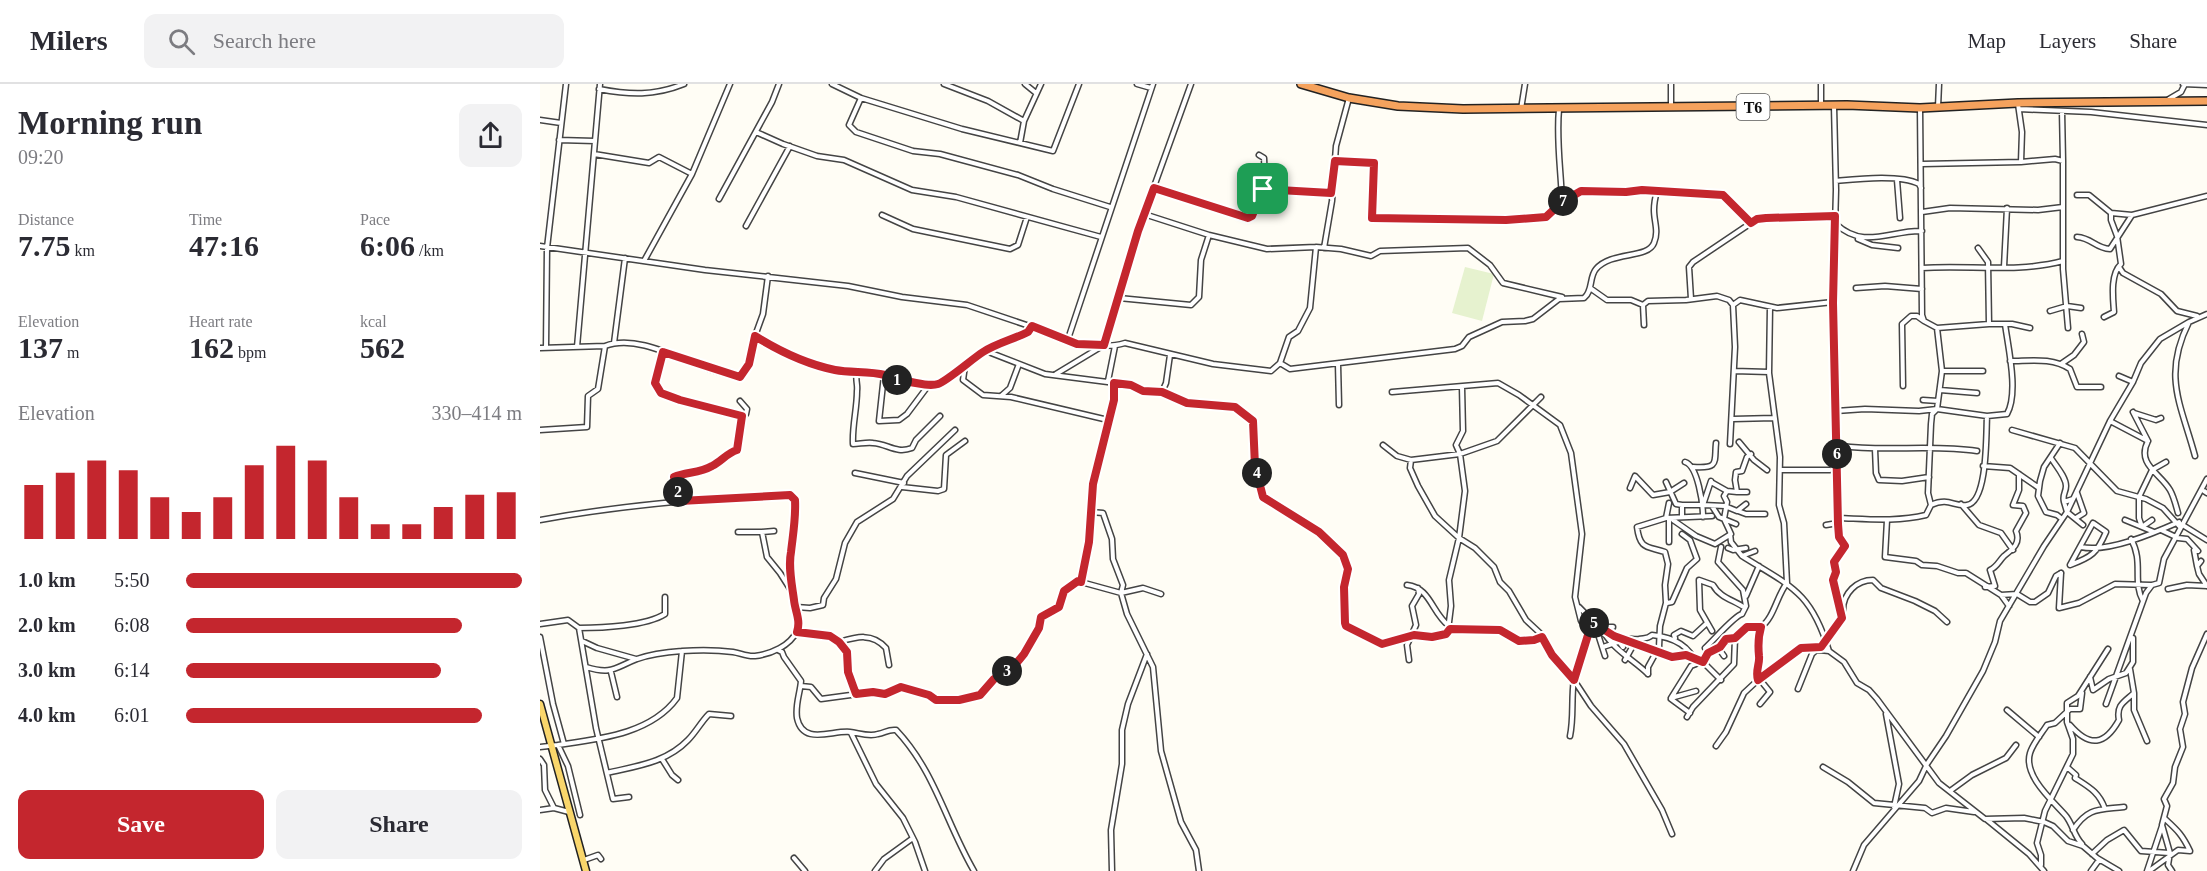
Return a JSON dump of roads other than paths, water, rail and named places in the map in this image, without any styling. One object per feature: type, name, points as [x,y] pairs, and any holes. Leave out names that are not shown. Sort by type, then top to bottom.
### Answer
[{"type":"highway","name":"T6","points":[[1301,84],[1349,98],[1398,106],[1464,110],[1821,105],[1920,108],[2207,101]]},
{"type":"main road","points":[[540,704],[584,870]]},
{"type":"street","points":[[546,348],[547,248],[566,84]]},
{"type":"street","points":[[577,347],[600,87],[627,95],[671,89],[684,84]]},
{"type":"street","points":[[644,262],[692,174],[730,84]]},
{"type":"street","points":[[719,199],[756,132],[779,84]]},
{"type":"street","points":[[832,84],[861,98],[1053,151],[1079,84]]},
{"type":"street","points":[[944,84],[988,101],[1024,121]]},
{"type":"street","points":[[1025,84],[1036,93]]},
{"type":"street","points":[[1020,143],[1024,121],[1041,84]]},
{"type":"street","points":[[1068,339],[1152,86],[1137,84]]},
{"type":"street","points":[[1056,374],[1104,345],[1144,214],[1191,84]]},
{"type":"street","points":[[1325,92],[1327,84]]},
{"type":"street","points":[[1521,109],[1525,84]]},
{"type":"street","points":[[1671,84],[1671,107]]},
{"type":"street","points":[[1821,84],[1821,105]]},
{"type":"street","points":[[1938,107],[1939,84]]},
{"type":"street","points":[[2166,101],[2181,92],[2184,84],[2207,85]]},
{"type":"street","points":[[861,98],[849,125],[856,132],[913,151],[940,154],[1018,175],[1110,207]]},
{"type":"street","points":[[1324,248],[1335,161],[1349,98]]},
{"type":"street","points":[[2101,102],[2105,114]]},
{"type":"street","points":[[1834,105],[1836,181],[1833,303],[1838,524],[1839,537],[1845,546],[1834,562],[1836,572],[1833,580],[1842,618]]},
{"type":"street","points":[[2020,162],[2022,132],[2018,106],[2207,125]]},
{"type":"street","points":[[1920,108],[1924,321]]},
{"type":"street","points":[[1559,109],[1556,137],[1560,149],[1562,202]]},
{"type":"street","points":[[2062,111],[2063,261],[2068,328]]},
{"type":"street","points":[[540,120],[561,123]]},
{"type":"street","points":[[756,132],[816,156],[843,160],[912,190],[956,198],[1101,237]]},
{"type":"street","points":[[559,140],[595,141]]},
{"type":"street","points":[[746,226],[790,146]]},
{"type":"street","points":[[594,154],[649,163],[659,157],[692,174]]},
{"type":"street","points":[[1154,188],[1244,218],[1252,216],[1263,189],[1264,158],[1259,154]]},
{"type":"street","points":[[1922,164],[2055,159],[2063,161]]},
{"type":"street","points":[[1335,161],[1374,163],[1372,218],[1506,220],[1546,217],[1562,202],[1581,191],[1657,191],[1723,195],[1751,223]]},
{"type":"street","points":[[1836,181],[1859,178],[1897,180],[1914,182],[1922,190]]},
{"type":"street","points":[[1897,180],[1900,218]]},
{"type":"street","points":[[1263,189],[1331,193]]},
{"type":"street","points":[[1144,214],[1209,235],[1267,249],[1324,248],[1371,256],[1380,251],[1468,248],[1490,266],[1503,283],[1577,300],[1584,298],[1590,288],[1594,270],[1607,260],[1621,255],[1644,252],[1652,247],[1657,230],[1654,206],[1657,191]]},
{"type":"street","points":[[2077,195],[2090,195],[2111,213],[2132,215],[2207,196]]},
{"type":"street","points":[[1922,212],[1950,208],[2038,210],[2063,207]]},
{"type":"street","points":[[2004,267],[2007,208]]},
{"type":"street","points":[[2104,317],[2114,312],[2113,294],[2121,264],[2111,213]]},
{"type":"street","points":[[2077,237],[2088,238],[2100,248],[2110,249],[2132,215]]},
{"type":"street","points":[[882,216],[914,229],[1010,249],[1018,245],[1027,217]]},
{"type":"street","points":[[1691,300],[1689,267],[1757,219],[1835,216]]},
{"type":"street","points":[[1835,224],[1846,234],[1872,245],[1898,248]]},
{"type":"street","points":[[1855,237],[1880,237],[1909,231],[1922,231]]},
{"type":"street","points":[[1119,298],[1191,305],[1196,302],[1201,260],[1209,235]]},
{"type":"street","points":[[540,246],[967,305],[1032,326],[1077,344],[1115,346],[1125,343],[1214,364],[1271,371],[1280,363],[1289,337],[1298,331],[1310,308],[1316,248]]},
{"type":"street","points":[[1978,248],[1988,262],[1989,324]]},
{"type":"street","points":[[614,342],[625,258]]},
{"type":"street","points":[[1922,268],[2039,268],[2063,261]]},
{"type":"street","points":[[2119,267],[2123,273],[2161,294],[2177,311],[2198,317]]},
{"type":"street","points":[[540,348],[604,346],[614,342],[633,344],[740,377],[749,364],[763,314],[768,276]]},
{"type":"street","points":[[1856,288],[1885,286],[1922,289]]},
{"type":"street","points":[[1590,288],[1607,300],[1630,300],[1643,305]]},
{"type":"street","points":[[1643,305],[1648,301],[1691,300],[1717,296],[1733,304],[1734,371],[1730,444]]},
{"type":"street","points":[[1280,363],[1290,369],[1455,349],[1462,346],[1469,337],[1503,322],[1533,319],[1559,299],[1568,298]]},
{"type":"street","points":[[1733,304],[1740,300],[1770,307],[1833,303]]},
{"type":"street","points":[[1643,305],[1644,325]]},
{"type":"street","points":[[2050,310],[2067,306],[2081,308]]},
{"type":"street","points":[[1671,698],[1688,715],[1734,664],[1735,638],[1747,627],[1761,627],[1766,624],[1780,592],[1787,583],[1784,523],[1779,506],[1779,449],[1769,372],[1770,307]]},
{"type":"street","points":[[1853,871],[1864,845],[1895,806],[1919,781],[1927,764],[1946,736],[1980,675],[1995,642],[1999,622],[2067,512],[2110,421],[2133,382],[2141,363],[2155,343],[2164,335],[2207,314]]},
{"type":"street","points":[[1903,386],[1902,324],[1911,316],[1917,316],[1936,328],[1989,324],[2030,328]]},
{"type":"street","points":[[2189,322],[2178,346],[2175,390],[2195,456]]},
{"type":"street","points":[[1836,411],[1937,409],[1986,416],[2007,414],[2012,389],[2005,324]]},
{"type":"street","points":[[755,336],[773,347],[813,364],[884,375],[895,380],[908,380],[928,386],[942,382],[985,351],[1028,332],[1032,326]]},
{"type":"street","points":[[1838,518],[1887,520],[1926,515],[1930,505],[1928,499],[1932,414],[1937,409],[1942,371],[1936,328]]},
{"type":"street","points":[[2060,364],[2074,355],[2084,342],[2082,334]]},
{"type":"street","points":[[540,430],[587,426],[588,396],[598,389],[604,346]]},
{"type":"street","points":[[1108,381],[1115,346]]},
{"type":"street","points":[[985,351],[1039,372],[1131,385],[1143,391],[1162,392],[1187,403],[1235,407],[1243,411],[1253,421],[1255,466],[1263,497],[1319,532],[1343,555],[1348,569],[1344,587],[1346,626],[1382,644],[1411,636],[1432,637],[1446,634],[1448,628],[1451,606],[1449,580],[1459,538],[1465,491],[1460,454],[1456,445],[1463,431],[1462,387]]},
{"type":"street","points":[[663,352],[655,383],[661,393],[742,416]]},
{"type":"street","points":[[1162,392],[1166,383],[1170,355]]},
{"type":"street","points":[[2010,361],[2037,359],[2067,367]]},
{"type":"street","points":[[2067,360],[2067,367],[2077,387],[2101,387]]},
{"type":"street","points":[[966,364],[963,370],[963,380],[971,388],[983,394],[1108,420]]},
{"type":"street","points":[[1001,396],[1010,388],[1019,364]]},
{"type":"street","points":[[1338,364],[1339,405]]},
{"type":"street","points":[[1734,371],[1769,372]]},
{"type":"street","points":[[1942,371],[1983,371]]},
{"type":"street","points":[[857,372],[855,381],[858,389],[852,426],[853,444],[874,443],[904,451],[912,448],[922,433],[940,416]]},
{"type":"street","points":[[884,375],[879,421],[899,420],[907,414],[928,386]]},
{"type":"street","points":[[2119,376],[2133,382]]},
{"type":"street","points":[[1081,582],[1087,557],[1093,484],[1114,400],[1114,383]]},
{"type":"street","points":[[1392,392],[1498,383],[1560,425],[1569,443],[1582,534],[1575,597],[1581,621]]},
{"type":"street","points":[[1940,390],[1977,393]]},
{"type":"street","points":[[1383,445],[1397,456],[1411,460],[1460,454],[1497,441],[1541,397]]},
{"type":"street","points":[[680,501],[674,477],[685,472],[699,472],[714,465],[729,452],[737,450],[742,416],[746,414],[747,409],[740,400]]},
{"type":"street","points":[[1923,400],[1938,401]]},
{"type":"street","points":[[2148,441],[2133,412],[2156,420],[2161,418]]},
{"type":"street","points":[[1930,505],[1940,501],[1967,506],[1975,501],[1983,482],[1986,416]]},
{"type":"street","points":[[1732,419],[1774,418]]},
{"type":"street","points":[[2110,421],[2148,441]]},
{"type":"street","points":[[796,607],[810,608],[823,605],[824,598],[836,579],[845,543],[857,522],[893,499],[907,476],[955,430]]},
{"type":"street","points":[[2012,430],[2076,449],[2116,491],[2139,497],[2163,508],[2180,524],[2207,540]]},
{"type":"street","points":[[855,473],[938,491],[944,489],[946,455],[965,441]]},
{"type":"street","points":[[2148,441],[2145,447],[2148,468],[2169,487],[2178,513]]},
{"type":"street","points":[[1739,442],[1754,460],[1767,470]]},
{"type":"street","points":[[1685,462],[1693,467],[1703,468],[1714,464],[1717,459],[1716,443]]},
{"type":"street","points":[[2060,443],[2044,467],[2038,495],[2046,512],[2057,514],[2062,519]]},
{"type":"street","points":[[1841,446],[1875,449],[1953,447],[1977,451]]},
{"type":"street","points":[[1875,449],[1876,473],[1879,480],[1902,481],[1929,477]]},
{"type":"street","points":[[1737,492],[1735,480],[1737,472],[1743,471],[1751,454]]},
{"type":"street","points":[[2051,458],[2064,478],[2066,488],[2062,496],[2067,512],[2083,525]]},
{"type":"street","points":[[1411,460],[1410,468],[1435,516],[1459,538],[1475,548],[1494,567],[1500,582],[1509,591],[1526,620],[1542,637],[1552,655],[1574,680],[1591,706],[1624,744],[1662,810],[1672,834]]},
{"type":"street","points":[[2142,527],[2139,518],[2139,497],[2152,470],[2166,462]]},
{"type":"street","points":[[1983,466],[2010,468],[2039,488]]},
{"type":"street","points":[[1693,467],[1703,505],[1703,517]]},
{"type":"street","points":[[1779,470],[1830,470]]},
{"type":"street","points":[[1985,587],[1995,586],[1990,570],[2013,550],[2018,536],[2016,531],[2026,513],[2024,506],[2013,505],[2019,490],[2019,474]]},
{"type":"street","points":[[1630,488],[1635,476],[1653,495],[1670,492],[1684,483]]},
{"type":"street","points":[[2001,595],[2016,594],[2027,602],[2036,602],[2049,592],[2060,572],[2059,608],[2079,603],[2115,584],[2138,586],[2159,583],[2163,561],[2180,524],[2207,479]]},
{"type":"street","points":[[1703,505],[1711,481],[1727,490],[1747,492]]},
{"type":"street","points":[[1666,482],[1676,504],[1725,506],[1746,514],[1765,514]]},
{"type":"street","points":[[1727,490],[1724,496],[1727,502],[1724,519],[1731,534],[1734,549],[1787,583],[1811,608],[1829,651]]},
{"type":"street","points":[[2076,493],[2084,513],[2076,518]]},
{"type":"street","points":[[540,520],[598,509],[680,501],[790,495],[795,500],[794,539],[790,554],[799,626],[797,632],[777,650],[752,656],[732,652],[682,651],[636,659],[611,672],[586,667]]},
{"type":"street","points":[[2064,501],[2073,499]]},
{"type":"street","points":[[1669,503],[1669,542]]},
{"type":"street","points":[[1737,511],[1746,504]]},
{"type":"street","points":[[1961,504],[1979,525],[2001,533],[2013,550]]},
{"type":"street","points":[[1682,505],[1682,516]]},
{"type":"street","points":[[1711,506],[1719,517],[1736,524]]},
{"type":"street","points":[[2171,515],[2188,510]]},
{"type":"street","points":[[1091,512],[1103,513],[1107,521],[1112,539],[1113,559],[1123,585],[1121,593],[1130,621],[1153,667],[1161,751],[1181,822],[1196,850],[1199,871]]},
{"type":"street","points":[[1601,627],[1625,659],[1644,668],[1648,674],[1648,667],[1657,650],[1666,603],[1667,556],[1665,552],[1641,544],[1636,527],[1682,516],[1712,516]]},
{"type":"street","points":[[1669,519],[1696,536],[1715,544],[1731,534]]},
{"type":"street","points":[[1887,520],[1885,556],[1966,573],[2001,595],[2009,606]]},
{"type":"street","points":[[2125,520],[2154,532]]},
{"type":"street","points":[[2142,527],[2152,520]]},
{"type":"street","points":[[2093,523],[2106,532],[2099,549],[2090,557],[2070,565],[2080,547],[2093,523]]},
{"type":"street","points":[[1826,525],[1838,524]]},
{"type":"street","points":[[2080,547],[2099,549],[2131,539],[2144,539],[2154,532],[2180,524]]},
{"type":"street","points":[[2161,530],[2187,539],[2197,548],[2198,551],[2194,551],[2199,574],[2207,586]]},
{"type":"street","points":[[738,532],[774,531]]},
{"type":"street","points":[[762,532],[767,556],[794,596]]},
{"type":"street","points":[[1682,534],[1697,549]]},
{"type":"street","points":[[2131,539],[2139,558],[2138,586],[2143,602]]},
{"type":"street","points":[[1666,603],[1672,602],[1688,568],[1697,559],[1690,540]]},
{"type":"street","points":[[1721,547],[1718,562],[1746,597]]},
{"type":"street","points":[[1728,548],[1746,548]]},
{"type":"street","points":[[1742,556],[1755,551]]},
{"type":"street","points":[[2197,566],[2201,561]]},
{"type":"street","points":[[1708,653],[1705,648],[1745,608],[1746,597],[1759,567]]},
{"type":"street","points":[[1712,631],[1700,610],[1700,580],[1713,585],[1716,591],[1729,601],[1745,608]]},
{"type":"street","points":[[1798,689],[1812,654],[1842,618],[1846,596],[1858,582],[1873,580],[1881,588],[1935,611],[1947,622]]},
{"type":"street","points":[[801,686],[812,687],[821,699],[873,692],[885,694],[901,687],[929,695],[936,700],[959,700],[980,695],[994,679],[1015,665],[1039,628],[1041,617],[1059,607],[1064,591],[1078,581],[1121,593],[1143,588],[1161,594]]},
{"type":"street","points":[[1407,585],[1418,588],[1429,596],[1435,610],[1448,628]]},
{"type":"street","points":[[2106,704],[2143,602],[2152,585]]},
{"type":"street","points":[[2168,589],[2187,585],[2207,586]]},
{"type":"street","points":[[1409,660],[1407,645],[1416,625],[1412,606],[1419,594],[1418,588]]},
{"type":"street","points":[[540,624],[567,620],[579,628],[637,622],[665,614],[665,597]]},
{"type":"street","points":[[1578,606],[1594,624],[1605,656]]},
{"type":"street","points":[[1675,638],[1674,634],[1682,631],[1693,636],[1707,623]]},
{"type":"street","points":[[1594,624],[1618,639],[1623,647]]},
{"type":"street","points":[[1570,736],[1574,715],[1574,680],[1588,635],[1594,624]]},
{"type":"street","points":[[1601,627],[1613,627]]},
{"type":"street","points":[[1760,704],[1770,692],[1758,680],[1756,666],[1760,658],[1757,648],[1761,627]]},
{"type":"street","points":[[579,628],[598,738],[613,799],[629,797]]},
{"type":"street","points":[[1448,628],[1466,631],[1500,630],[1519,641],[1542,637]]},
{"type":"street","points":[[797,632],[830,636],[839,642],[847,652],[848,672],[856,694]]},
{"type":"street","points":[[2133,634],[2133,657],[2130,669],[2134,711],[2147,741]]},
{"type":"street","points":[[2148,871],[2167,806],[2164,799],[2173,783],[2175,767],[2183,747],[2180,729],[2185,714],[2183,702],[2192,668],[2207,634]]},
{"type":"street","points":[[839,642],[856,636],[875,639],[886,648],[889,665]]},
{"type":"street","points":[[1625,659],[1636,641],[1658,636],[1675,638],[1694,658],[1696,664],[1691,666],[1671,698]]},
{"type":"street","points":[[540,637],[561,744],[580,815]]},
{"type":"street","points":[[1703,662],[1708,653],[1720,647],[1726,639],[1735,638]]},
{"type":"street","points":[[1603,647],[1618,639],[1636,641],[1672,657],[1686,655],[1703,662],[1721,680]]},
{"type":"street","points":[[581,641],[636,659]]},
{"type":"street","points":[[1720,647],[1724,656]]},
{"type":"street","points":[[1716,746],[1726,732],[1744,693],[1758,680],[1801,648],[1819,648],[1829,651],[1844,663],[1857,683],[1869,690],[1927,764],[1936,779],[2041,865],[2044,871]]},
{"type":"street","points":[[2041,865],[2037,840],[2045,812],[2073,755],[2073,741],[2067,722],[2067,703],[2078,696],[2108,649]]},
{"type":"street","points":[[777,650],[782,652],[797,673],[801,686],[796,708],[798,722],[806,732],[816,736],[851,732],[877,735],[889,729],[896,730],[907,742],[931,778],[962,851],[974,871]]},
{"type":"street","points":[[540,747],[598,738],[645,726],[675,701],[682,651]]},
{"type":"street","points":[[1112,871],[1112,830],[1122,764],[1122,730],[1128,704],[1147,654]]},
{"type":"street","points":[[2090,676],[2092,690],[2130,669]]},
{"type":"street","points":[[611,672],[617,697]]},
{"type":"street","points":[[2082,689],[2080,709],[2068,711],[2055,723],[2047,725],[2031,751],[2030,762],[2039,786],[2067,817],[2074,835],[2099,860],[2119,871]]},
{"type":"street","points":[[1671,698],[1696,691]]},
{"type":"street","points":[[2067,722],[2079,733],[2098,741],[2104,740],[2119,720],[2117,711],[2121,703],[2134,693]]},
{"type":"street","points":[[2007,710],[2039,737]]},
{"type":"street","points":[[1886,713],[1899,784],[1895,806]]},
{"type":"street","points":[[607,773],[662,759],[687,741],[709,714],[731,716]]},
{"type":"street","points":[[851,732],[876,784],[903,818],[925,871]]},
{"type":"street","points":[[1950,791],[1980,770],[2006,758],[2016,745]]},
{"type":"street","points":[[540,759],[544,765],[545,790],[555,808]]},
{"type":"street","points":[[662,759],[678,780]]},
{"type":"street","points":[[1823,767],[1848,782],[1874,803],[1925,808],[1932,813],[1946,808],[1977,812]]},
{"type":"street","points":[[2067,767],[2076,776],[2075,778],[2083,781],[2099,795],[2105,809]]},
{"type":"street","points":[[2073,831],[2093,809],[2124,807]]},
{"type":"street","points":[[540,810],[555,808],[568,812]]},
{"type":"street","points":[[1985,819],[2024,818],[2044,822],[2053,826],[2068,841],[2083,846]]},
{"type":"street","points":[[2148,871],[2178,850],[2190,851],[2184,837],[2174,824],[2163,818]]},
{"type":"street","points":[[2162,825],[2170,855],[2168,865],[2172,871]]},
{"type":"street","points":[[2092,854],[2107,840],[2124,830],[2138,849],[2170,855]]},
{"type":"street","points":[[875,871],[884,859],[913,838]]},
{"type":"street","points":[[583,861],[598,855],[602,859]]},
{"type":"street","points":[[794,858],[805,871]]},
{"type":"street","points":[[2091,871],[2099,860]]}]
